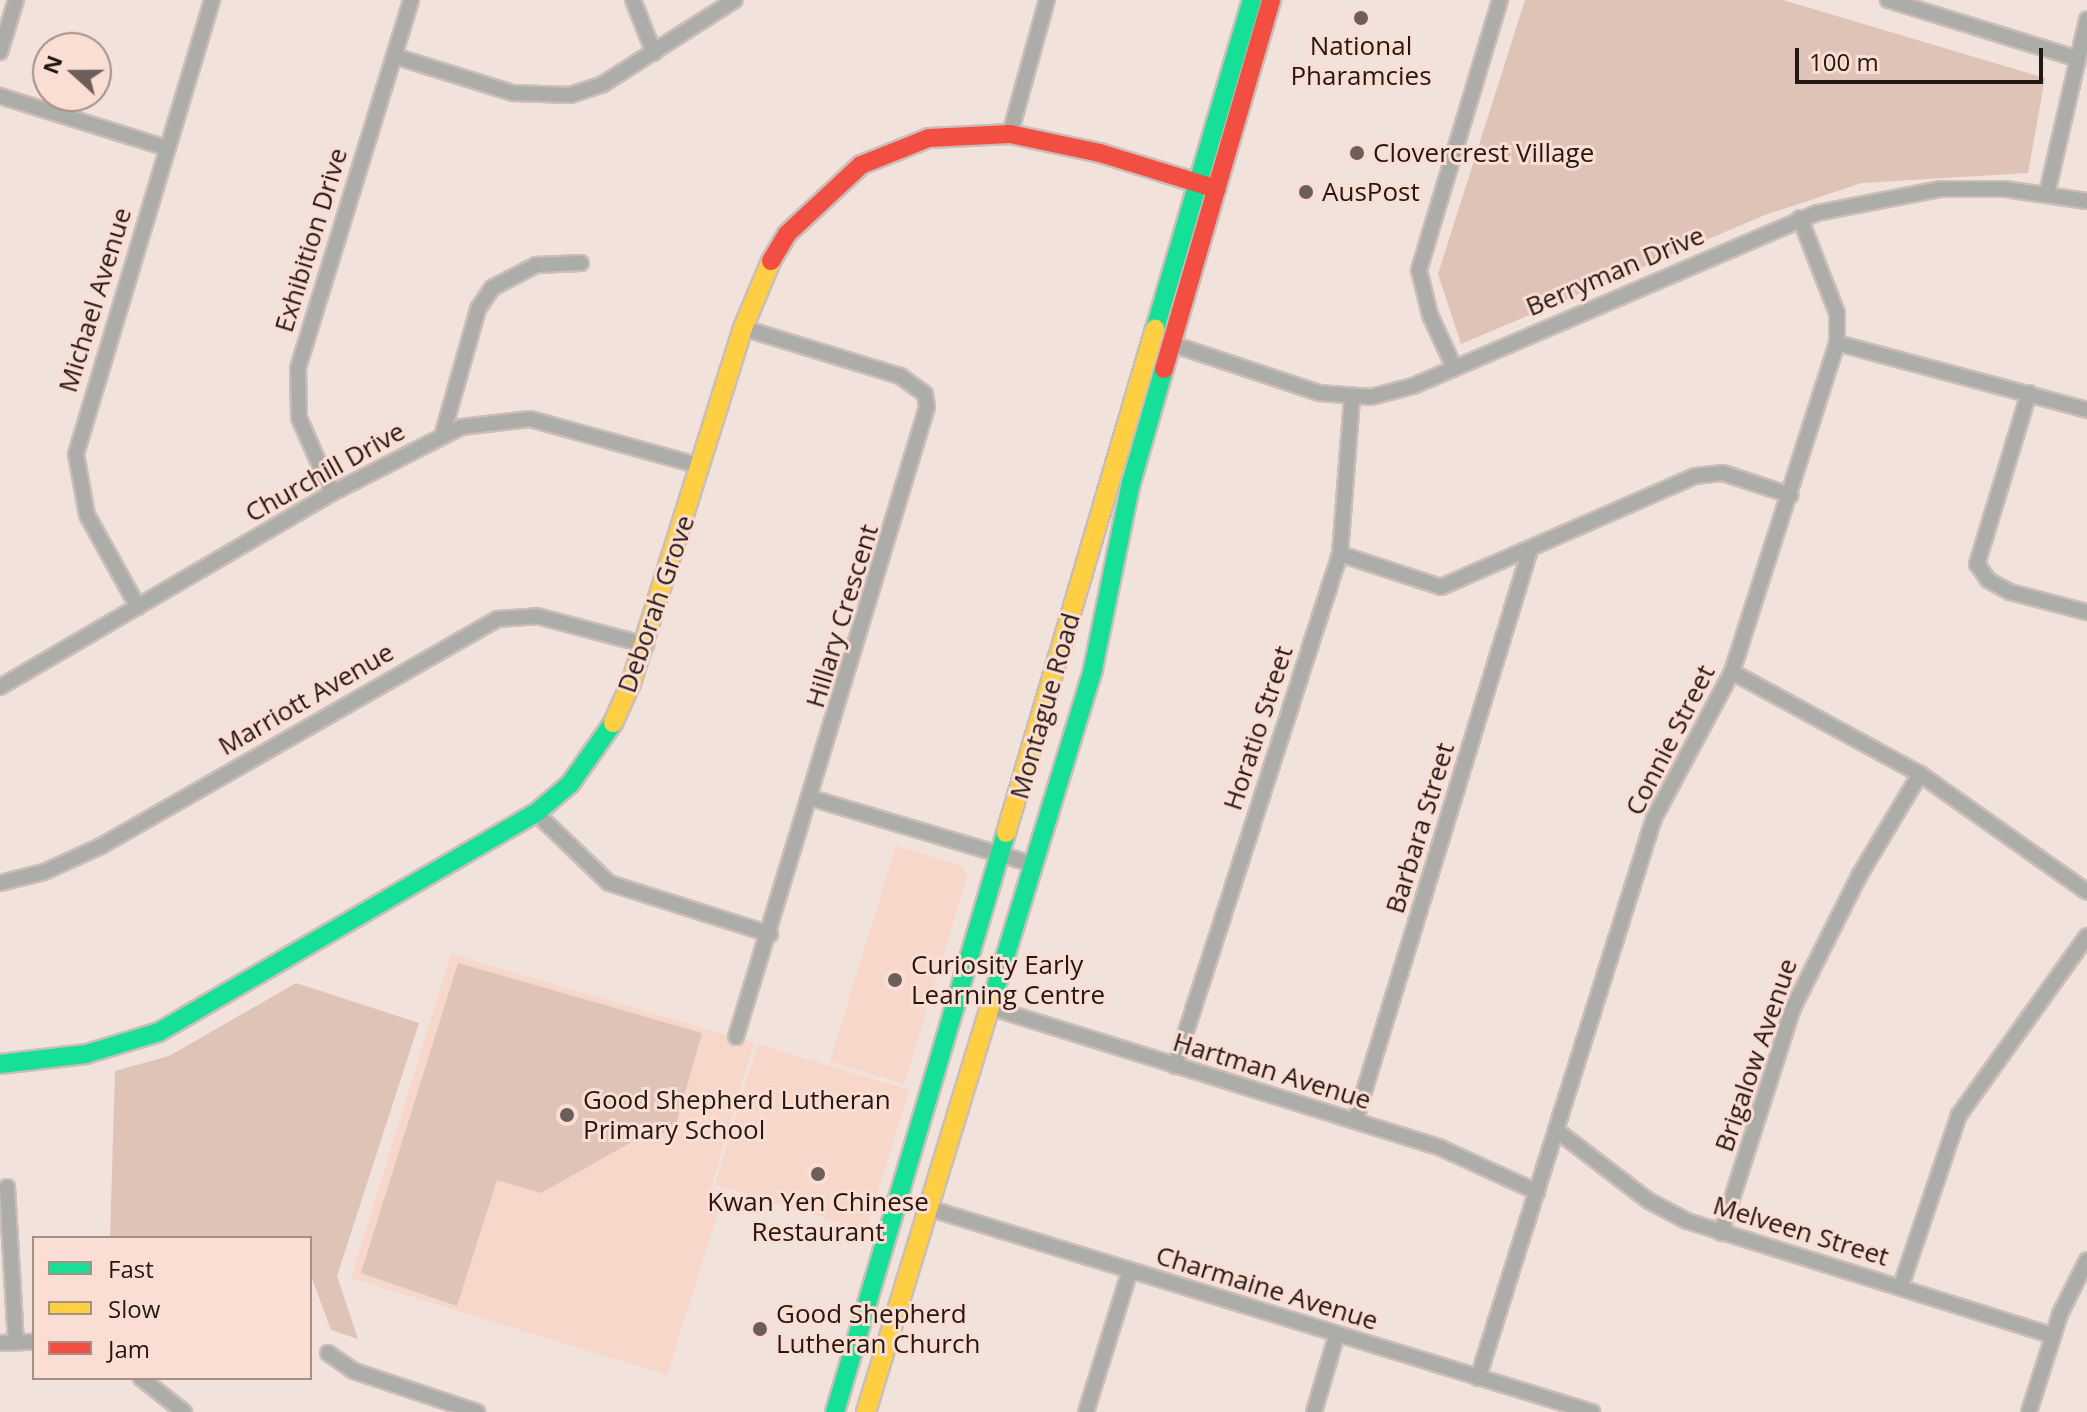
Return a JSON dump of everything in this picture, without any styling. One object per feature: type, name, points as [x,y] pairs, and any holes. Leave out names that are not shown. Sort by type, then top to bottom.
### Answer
[{"type":"main road","name":"Montague Road","points":[[866,1412],[1093,669],[1198,183],[1252,0]]},
{"type":"main road","name":"Montague Road","points":[[835,1412],[1003,855],[1163,341],[1217,189],[1271,0]]},
{"type":"main road","name":"Deborah Grove","points":[[0,1064],[86,1054],[159,1032],[536,813],[570,784],[605,738],[646,645],[743,328],[778,247],[861,165],[929,138],[1010,134],[1217,189]]},
{"type":"main road","points":[[899,1200],[928,1208]]},
{"type":"street","points":[[0,52],[16,0]]},
{"type":"street","name":"Michael Avenue","points":[[138,607],[87,515],[76,454],[212,0]]},
{"type":"street","name":"Exhibition Drive","points":[[332,493],[299,418],[298,368],[411,0]]},
{"type":"street","points":[[633,0],[654,53]]},
{"type":"street","points":[[394,56],[540,98],[587,91],[654,53],[735,0]]},
{"type":"street","points":[[1010,134],[1047,0]]},
{"type":"street","points":[[1454,367],[1427,305],[1419,270],[1500,0]]},
{"type":"street","points":[[1888,0],[2075,58]]},
{"type":"street","points":[[2047,193],[2075,58],[2087,20]]},
{"type":"street","points":[[0,96],[167,148]]},
{"type":"street","name":"Berryman Drive","points":[[1163,341],[1319,393],[1352,398],[1398,391],[1800,218],[1941,189],[2047,193],[2087,201]]},
{"type":"street","name":"Connie Street","points":[[1478,1378],[1658,807],[1732,672],[1837,343],[1837,313],[1800,218]]},
{"type":"street","points":[[443,433],[478,309],[492,288],[536,265],[581,263]]},
{"type":"street","name":"Hillary Crescent","points":[[736,1037],[922,436],[927,399],[900,376],[743,328]]},
{"type":"street","points":[[1837,343],[2087,410]]},
{"type":"street","points":[[2029,393],[1977,564],[1988,580],[2010,592],[2087,612]]},
{"type":"street","name":"Horatio Street","points":[[1175,1066],[1340,554],[1352,398]]},
{"type":"street","name":"Churchill Drive","points":[[0,687],[332,493],[443,433],[492,421],[530,419],[701,466]]},
{"type":"street","points":[[1340,554],[1441,587],[1705,473],[1723,473],[1790,495]]},
{"type":"street","name":"Barbara Street","points":[[1355,1121],[1530,550]]},
{"type":"street","name":"Marriott Avenue","points":[[0,883],[82,856],[498,619],[537,616],[646,645]]},
{"type":"street","points":[[1732,672],[1920,774],[2087,892]]},
{"type":"street","name":"Brigalow Avenue","points":[[1721,1233],[1800,990],[1920,774]]},
{"type":"street","points":[[811,798],[1032,864]]},
{"type":"street","points":[[536,813],[609,883],[770,934]]},
{"type":"street","points":[[1901,1286],[1959,1115],[2087,936]]},
{"type":"street","name":"Hartman Avenue","points":[[989,1007],[1461,1155],[1537,1192]]},
{"type":"street","name":"Melveen Street","points":[[1556,1130],[1649,1201],[1721,1233],[1901,1286],[2053,1336]]},
{"type":"street","points":[[7,1187],[16,1342]]},
{"type":"street","name":"Charmaine Avenue","points":[[928,1208],[1592,1412]]},
{"type":"street","points":[[2029,1412],[2053,1336],[2087,1260]]},
{"type":"street","points":[[1086,1412],[1130,1271]]},
{"type":"street","points":[[1314,1412],[1337,1334]]},
{"type":"street","points":[[0,1343],[32,1342]]},
{"type":"street","points":[[328,1353],[361,1373],[477,1412]]},
{"type":"street","points":[[144,1380],[184,1412]]},
{"type":"shaded area","points":[[1525,0],[1783,0],[2045,78],[2028,173],[1862,183],[1765,215],[1461,344],[1438,274]]},
{"type":"shaded area","name":"Curiosity Early Learning Centre","points":[[896,846],[962,866],[967,877],[904,1084],[830,1061]]},
{"type":"shaded area","name":"Good Shepherd Lutheran Primary School","points":[[451,954],[754,1043],[711,1188],[724,1192],[667,1375],[351,1278]]},
{"type":"shaded area","points":[[458,963],[702,1033],[673,1135],[653,1130],[541,1193],[497,1180],[457,1306],[361,1273]]},
{"type":"shaded area","points":[[296,983],[419,1023],[337,1276],[358,1339],[331,1330],[312,1278],[312,1236],[110,1236],[115,1071],[169,1056]]},
{"type":"shaded area","points":[[758,1044],[909,1090],[866,1231],[715,1185]]},
{"type":"traffic: fast","points":[[1155,329],[1252,0]]},
{"type":"traffic: fast","points":[[992,1000],[1093,669],[1131,483],[1164,369]]},
{"type":"traffic: fast","points":[[0,1064],[86,1054],[159,1032],[536,813],[570,784],[613,723]]},
{"type":"traffic: fast","points":[[835,1412],[1006,833]]},
{"type":"traffic: slow","points":[[613,723],[631,683],[743,328],[771,261]]},
{"type":"traffic: slow","points":[[1006,833],[1155,329]]},
{"type":"traffic: slow","points":[[866,1412],[992,1000]]},
{"type":"traffic: jam","points":[[1164,369],[1271,0]]},
{"type":"traffic: jam","points":[[771,261],[787,234],[861,165],[929,138],[1010,134],[1100,153],[1217,189]]},
{"type":"place","name":"National Pharamcies","points":[[1361,18]]},
{"type":"place","name":"Clovercrest Village","points":[[1357,153]]},
{"type":"place","name":"AusPost","points":[[1306,192]]},
{"type":"place","name":"Curiosity Early Learning Centre","points":[[895,980]]},
{"type":"place","name":"Good Shepherd Lutheran Primary School","points":[[567,1115]]},
{"type":"place","name":"Kwan Yen Chinese Restaurant","points":[[818,1174]]},
{"type":"place","name":"Good Shepherd Lutheran Church","points":[[760,1329]]}]
